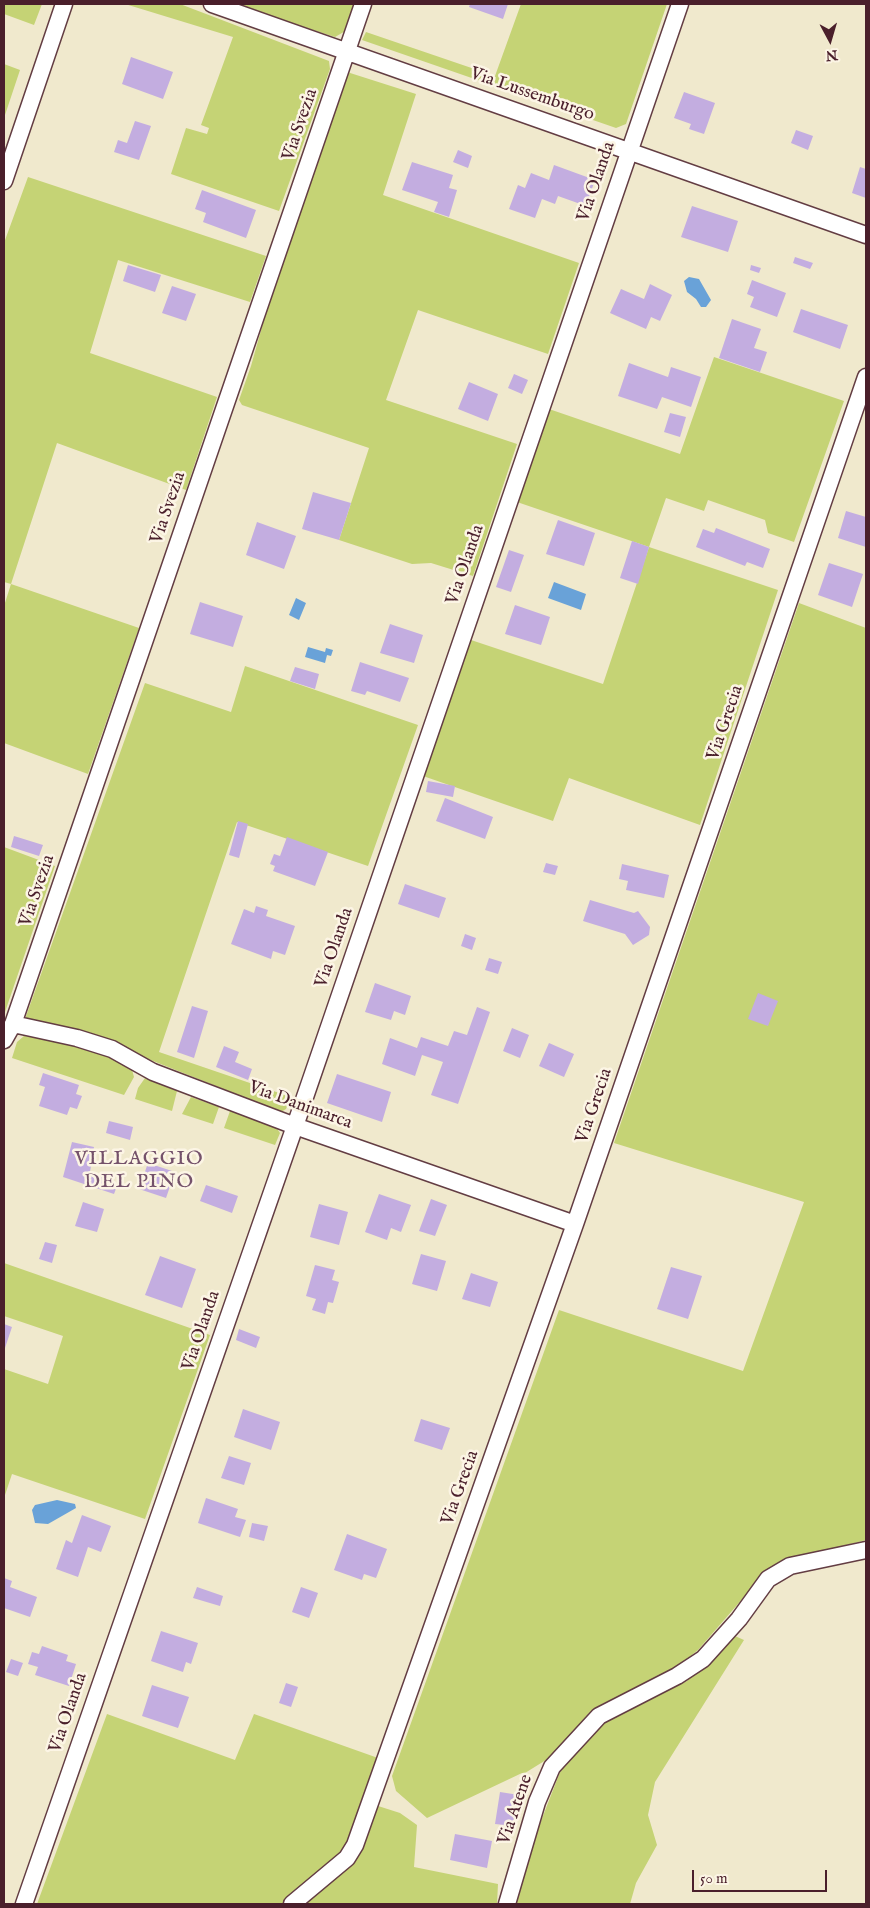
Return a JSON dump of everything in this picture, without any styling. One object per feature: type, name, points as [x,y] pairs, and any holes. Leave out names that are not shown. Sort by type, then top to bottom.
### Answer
[{"type":"street","points":[[4,181],[64,4]]},
{"type":"street","name":"Via Lussemburgo","points":[[212,4],[866,235]]},
{"type":"street","name":"Via Svezia","points":[[4,1040],[13,1024],[363,4]]},
{"type":"street","name":"Via Olanda","points":[[24,1904],[295,1126],[680,4]]},
{"type":"street","name":"Via Grecia","points":[[292,1904],[347,1858],[355,1845],[575,1224],[866,377]]},
{"type":"street","name":"Via Danimarca","points":[[13,1024],[77,1038],[112,1049],[153,1072],[295,1126],[575,1224]]},
{"type":"street","name":"Via Atene","points":[[507,1904],[537,1802],[552,1767],[599,1716],[677,1676],[703,1659],[739,1619],[768,1579],[790,1566],[866,1550]]},
{"type":"green space","points":[[4,4],[42,4],[34,25],[4,14]]},
{"type":"green space","points":[[125,4],[180,4],[329,61],[330,69],[279,211],[171,174],[186,128],[207,134],[209,128],[201,125],[233,37]]},
{"type":"green space","points":[[231,4],[357,4],[349,29],[335,37]]},
{"type":"green space","points":[[521,4],[667,4],[626,124],[616,128],[362,40],[366,32],[495,76]]},
{"type":"green space","points":[[4,64],[20,70],[4,118]]},
{"type":"green space","points":[[347,72],[416,94],[383,195],[579,263],[548,354],[418,310],[386,400],[517,444],[473,576],[431,563],[412,564],[339,540],[369,448],[242,405],[239,400],[267,309]]},
{"type":"green space","points":[[28,177],[266,256],[250,302],[118,260],[90,353],[217,397],[186,490],[57,443],[11,584],[4,582],[4,243]]},
{"type":"green space","points":[[714,357],[844,401],[794,542],[768,533],[765,520],[708,500],[704,511],[666,498],[649,547],[517,502],[549,409],[680,454]]},
{"type":"green space","points":[[649,547],[778,590],[700,825],[569,778],[553,821],[423,776],[471,640],[603,684]]},
{"type":"green space","points":[[11,584],[139,628],[88,774],[4,743],[4,606]]},
{"type":"green space","points":[[799,603],[866,628],[866,1540],[788,1560],[764,1574],[698,1650],[677,1667],[654,1681],[602,1704],[589,1713],[554,1755],[525,1773],[427,1818],[396,1791],[392,1776],[559,1310],[743,1371],[804,1202],[614,1143]]},
{"type":"green space","points":[[245,666],[418,725],[368,866],[237,822],[159,1052],[291,1097],[286,1109],[281,1112],[103,1041],[25,1019],[145,683],[231,712]]},
{"type":"green space","points":[[4,847],[55,866],[5,1012],[4,1012]]},
{"type":"green space","points":[[24,1036],[52,1040],[92,1050],[131,1066],[134,1077],[124,1095],[12,1058],[17,1042]]},
{"type":"green space","points":[[145,1078],[177,1091],[172,1111],[135,1099],[138,1088]]},
{"type":"green space","points":[[191,1097],[219,1107],[213,1124],[182,1114]]},
{"type":"green space","points":[[230,1111],[276,1127],[280,1133],[275,1145],[224,1128]]},
{"type":"green space","points":[[4,1263],[210,1335],[145,1519],[12,1474],[4,1498],[4,1369],[48,1384],[63,1336],[4,1316]]},
{"type":"green space","points":[[735,1636],[744,1640],[655,1782],[648,1815],[657,1845],[636,1883],[630,1904],[513,1904],[536,1834],[560,1772],[599,1724],[687,1681]]},
{"type":"green space","points":[[107,1714],[235,1760],[254,1714],[378,1758],[350,1840],[340,1856],[286,1904],[37,1904]]},
{"type":"green space","points":[[375,1805],[400,1813],[417,1825],[414,1867],[498,1884],[497,1904],[302,1904],[350,1865]]},
{"type":"water","points":[[689,277],[699,279],[711,300],[706,307],[701,307],[696,299],[687,292],[684,281]]},
{"type":"water","points":[[554,582],[586,594],[581,610],[548,598]]},
{"type":"water","points":[[296,598],[306,603],[299,620],[289,615]]},
{"type":"water","points":[[308,647],[325,652],[326,648],[333,650],[331,656],[327,655],[325,663],[305,657]]},
{"type":"water","points":[[57,1500],[75,1504],[76,1508],[48,1524],[35,1523],[32,1510],[35,1505]]},
{"type":"building","points":[[470,4],[508,4],[503,19],[469,7]]},
{"type":"building","points":[[131,57],[173,72],[163,99],[122,84]]},
{"type":"building","points":[[684,92],[715,103],[704,134],[689,129],[691,124],[674,118]]},
{"type":"building","points":[[135,121],[151,126],[139,160],[114,152],[118,140],[127,143]]},
{"type":"building","points":[[796,130],[813,136],[808,150],[791,143]]},
{"type":"building","points":[[458,150],[472,156],[468,168],[453,162]]},
{"type":"building","points":[[412,162],[453,175],[449,188],[457,190],[449,217],[434,212],[438,202],[402,190]]},
{"type":"building","points":[[554,165],[595,180],[586,206],[558,196],[555,204],[542,199],[535,218],[509,209],[518,185],[525,188],[531,173],[549,180]]},
{"type":"building","points":[[860,167],[866,169],[866,198],[852,193]]},
{"type":"building","points":[[202,190],[256,210],[246,238],[203,222],[206,213],[195,209]]},
{"type":"building","points":[[692,206],[738,221],[728,252],[681,237]]},
{"type":"building","points":[[795,257],[813,263],[810,269],[793,263]]},
{"type":"building","points":[[128,265],[161,275],[155,292],[123,281]]},
{"type":"building","points":[[751,265],[761,268],[759,273],[750,270]]},
{"type":"building","points":[[752,280],[786,293],[777,317],[750,307],[754,297],[747,294]]},
{"type":"building","points":[[650,284],[672,295],[660,321],[651,317],[646,329],[610,313],[621,289],[644,299]]},
{"type":"building","points":[[172,286],[196,294],[186,321],[162,313]]},
{"type":"building","points":[[801,309],[848,325],[840,349],[793,332]]},
{"type":"building","points":[[732,319],[761,329],[754,348],[767,352],[760,372],[719,358]]},
{"type":"building","points":[[629,363],[668,377],[671,367],[701,377],[691,407],[662,397],[657,409],[618,396]]},
{"type":"building","points":[[514,374],[528,380],[522,394],[508,388]]},
{"type":"building","points":[[469,382],[498,394],[488,421],[458,409]]},
{"type":"building","points":[[670,413],[686,417],[680,437],[664,432]]},
{"type":"building","points":[[313,492],[351,503],[339,540],[302,529]]},
{"type":"building","points":[[846,511],[866,517],[866,547],[838,538]]},
{"type":"building","points":[[558,520],[595,533],[584,566],[546,554]]},
{"type":"building","points":[[257,522],[296,536],[284,569],[246,555]]},
{"type":"building","points":[[716,528],[770,549],[763,568],[747,562],[745,566],[696,547],[703,529],[714,533]]},
{"type":"building","points":[[632,541],[649,547],[638,584],[620,578]]},
{"type":"building","points":[[509,550],[524,555],[511,592],[496,587]]},
{"type":"building","points":[[829,563],[863,574],[852,607],[818,595]]},
{"type":"building","points":[[200,602],[243,616],[233,647],[190,634]]},
{"type":"building","points":[[515,605],[550,617],[541,645],[505,634]]},
{"type":"building","points":[[390,624],[423,635],[414,663],[380,653]]},
{"type":"building","points":[[360,662],[409,678],[400,702],[367,691],[365,695],[351,691]]},
{"type":"building","points":[[295,667],[319,674],[315,689],[290,681]]},
{"type":"building","points":[[428,781],[455,786],[453,797],[426,792]]},
{"type":"building","points":[[445,798],[493,817],[485,839],[436,821]]},
{"type":"building","points":[[238,821],[248,824],[239,858],[229,855]]},
{"type":"building","points":[[14,836],[43,845],[39,856],[11,847]]},
{"type":"building","points":[[287,837],[328,852],[315,886],[273,871],[275,866],[270,864],[274,854],[280,856]]},
{"type":"building","points":[[546,863],[558,866],[555,875],[543,872]]},
{"type":"building","points":[[622,864],[669,875],[664,898],[626,890],[628,881],[619,879]]},
{"type":"building","points":[[405,884],[446,898],[439,918],[398,904]]},
{"type":"building","points":[[590,900],[634,913],[638,911],[650,927],[649,935],[633,945],[625,934],[583,921]]},
{"type":"building","points":[[256,906],[268,910],[266,916],[295,926],[285,955],[273,951],[271,959],[231,944],[244,909],[254,913]]},
{"type":"building","points":[[465,934],[476,938],[472,950],[461,946]]},
{"type":"building","points":[[489,958],[502,962],[498,974],[485,970]]},
{"type":"building","points":[[375,983],[411,996],[405,1015],[394,1011],[391,1020],[365,1012]]},
{"type":"building","points":[[758,993],[778,1001],[768,1026],[748,1019]]},
{"type":"building","points":[[192,1006],[208,1011],[194,1058],[177,1052]]},
{"type":"building","points":[[477,1007],[490,1012],[458,1104],[431,1095],[443,1062],[422,1055],[415,1076],[382,1064],[390,1038],[417,1048],[421,1037],[448,1046],[454,1031],[467,1035]]},
{"type":"building","points":[[512,1028],[529,1035],[520,1058],[503,1051]]},
{"type":"building","points":[[549,1043],[574,1054],[564,1077],[539,1066]]},
{"type":"building","points":[[224,1046],[239,1052],[235,1062],[252,1069],[248,1080],[216,1067]]},
{"type":"building","points":[[43,1073],[79,1085],[76,1094],[82,1096],[77,1109],[70,1107],[67,1115],[39,1106],[45,1087],[39,1085]]},
{"type":"building","points":[[337,1074],[391,1092],[382,1122],[327,1103]]},
{"type":"building","points":[[109,1121],[133,1127],[130,1140],[106,1133]]},
{"type":"building","points":[[72,1142],[94,1147],[90,1172],[107,1176],[106,1182],[117,1186],[114,1194],[63,1177]]},
{"type":"building","points":[[148,1163],[175,1172],[166,1198],[139,1189]]},
{"type":"building","points":[[206,1185],[238,1196],[232,1213],[200,1201]]},
{"type":"building","points":[[379,1194],[411,1205],[401,1232],[391,1228],[387,1240],[365,1232]]},
{"type":"building","points":[[431,1199],[447,1205],[435,1236],[419,1231]]},
{"type":"building","points":[[83,1202],[104,1209],[97,1232],[75,1226]]},
{"type":"building","points":[[319,1204],[348,1212],[339,1245],[310,1237]]},
{"type":"building","points":[[45,1242],[57,1245],[52,1263],[39,1259]]},
{"type":"building","points":[[421,1254],[446,1261],[437,1291],[412,1284]]},
{"type":"building","points":[[160,1256],[196,1269],[182,1308],[145,1295]]},
{"type":"building","points":[[315,1265],[335,1270],[332,1280],[339,1282],[333,1303],[328,1302],[325,1314],[312,1310],[316,1299],[306,1296]]},
{"type":"building","points":[[671,1267],[702,1276],[688,1319],[657,1309]]},
{"type":"building","points":[[471,1273],[498,1282],[490,1307],[462,1299]]},
{"type":"building","points":[[4,1324],[12,1327],[4,1351]]},
{"type":"building","points":[[239,1329],[260,1337],[256,1348],[236,1340]]},
{"type":"building","points":[[243,1409],[280,1422],[271,1450],[234,1437]]},
{"type":"building","points":[[421,1419],[450,1428],[442,1450],[414,1441]]},
{"type":"building","points":[[229,1456],[251,1463],[244,1485],[221,1478]]},
{"type":"building","points":[[206,1498],[238,1509],[235,1517],[246,1520],[240,1537],[198,1523]]},
{"type":"building","points":[[82,1515],[111,1526],[101,1552],[88,1547],[78,1577],[56,1569],[66,1540],[72,1543]]},
{"type":"building","points":[[252,1523],[268,1526],[264,1541],[249,1537]]},
{"type":"building","points":[[347,1534],[387,1549],[376,1578],[364,1574],[362,1580],[334,1570]]},
{"type":"building","points":[[4,1578],[12,1581],[10,1587],[37,1597],[30,1617],[4,1608]]},
{"type":"building","points":[[197,1587],[223,1596],[220,1606],[193,1598]]},
{"type":"building","points":[[301,1587],[318,1593],[309,1618],[292,1612]]},
{"type":"building","points":[[161,1631],[198,1643],[191,1664],[186,1662],[183,1672],[151,1661]]},
{"type":"building","points":[[42,1646],[68,1655],[66,1661],[76,1664],[69,1686],[35,1675],[38,1667],[28,1664],[32,1652],[39,1654]]},
{"type":"building","points":[[11,1659],[23,1663],[18,1676],[6,1672]]},
{"type":"building","points":[[286,1683],[298,1687],[291,1707],[279,1703]]},
{"type":"building","points":[[152,1685],[189,1697],[178,1728],[142,1716]]},
{"type":"building","points":[[500,1792],[519,1795],[515,1826],[495,1824]]},
{"type":"building","points":[[455,1834],[492,1841],[487,1868],[450,1860]]},
{"type":"district","name":"VILLAGGIO DEL PINO","points":[[139,1172]]}]
